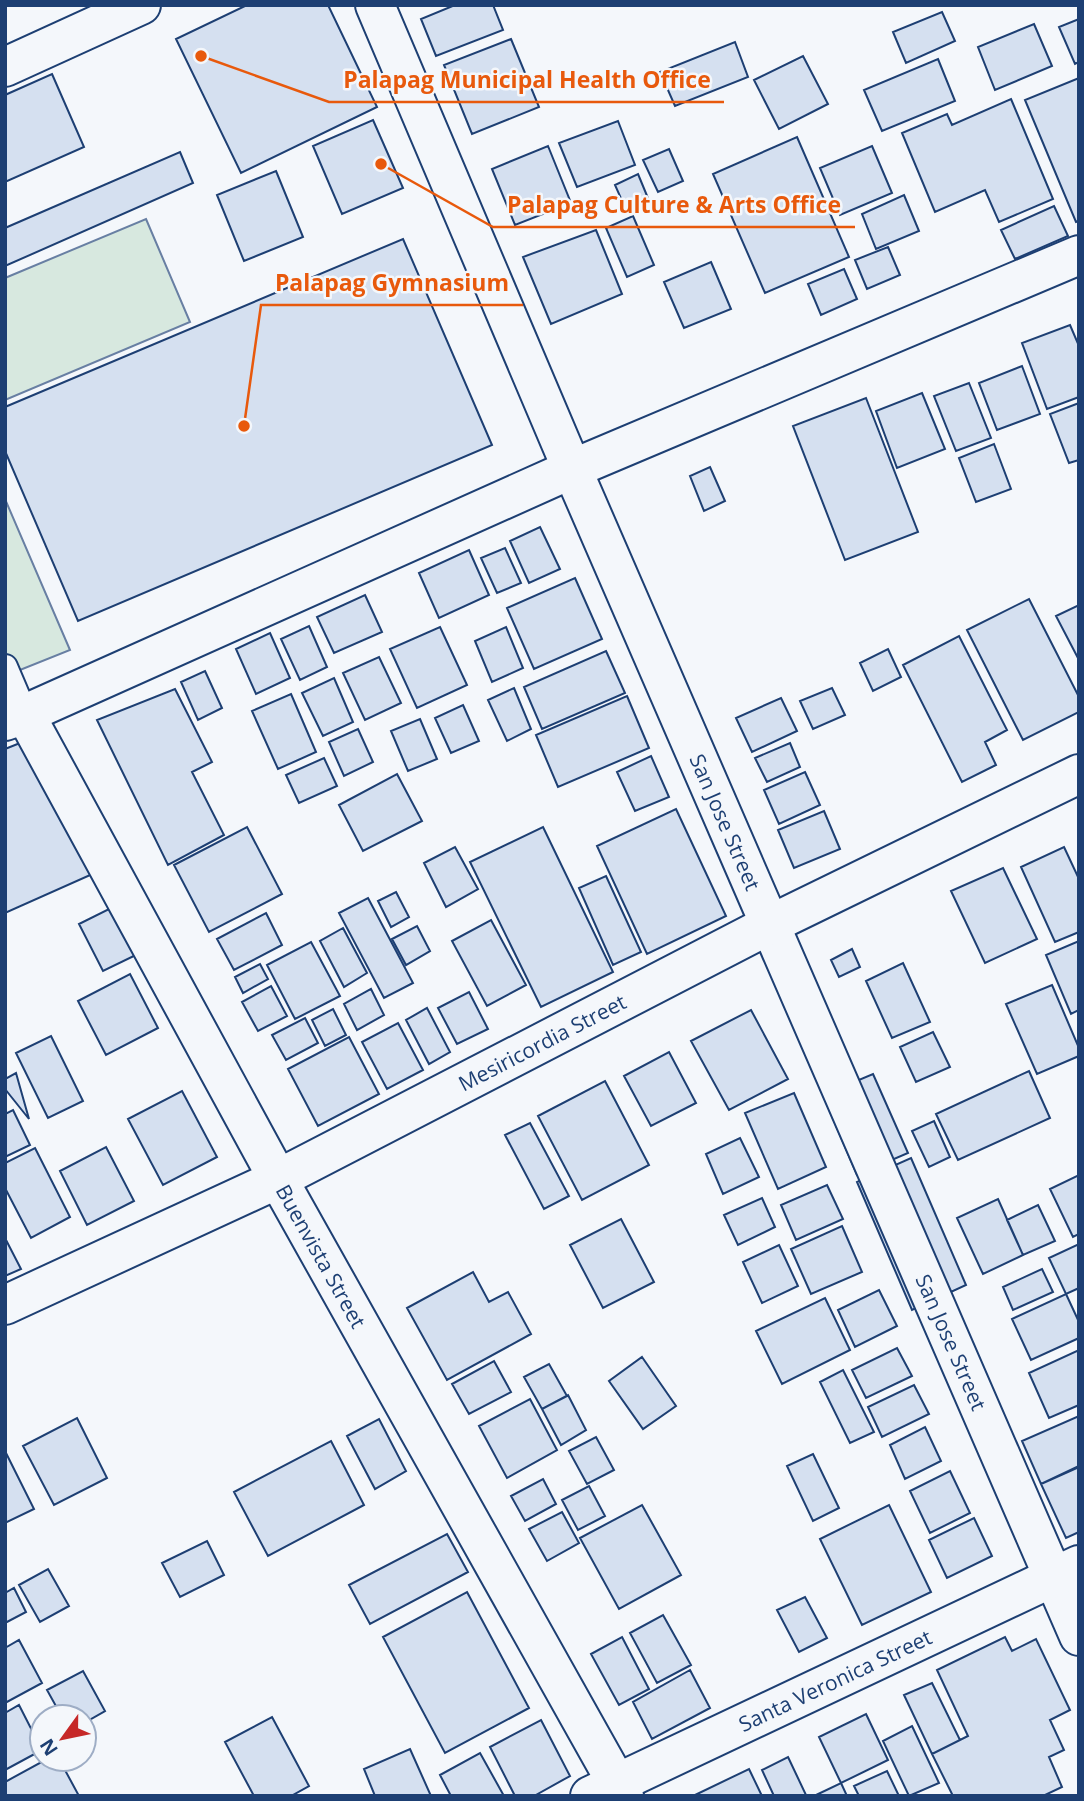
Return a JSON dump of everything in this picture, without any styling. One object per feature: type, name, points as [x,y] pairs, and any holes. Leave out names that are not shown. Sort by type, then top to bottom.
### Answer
[{"type":"street","points":[[5,68],[141,5]]},
{"type":"street","name":"San Jose Street","points":[[375,5],[572,469],[771,924],[1065,1571],[1079,1636]]},
{"type":"street","points":[[15,718],[572,469],[1079,255]]},
{"type":"street","name":"Buenvista Street","points":[[15,718],[278,1179],[610,1792]]},
{"type":"street","name":"Mesiricordia Street","points":[[5,1305],[278,1179],[771,924],[1079,774]]},
{"type":"street","name":"Santa Veronica Street","points":[[610,1792],[1065,1571]]},
{"type":"lane","points":[[5,667],[15,718]]},
{"type":"shaded area","points":[[146,219],[190,322],[5,400],[5,278]]},
{"type":"shaded area","points":[[5,499],[70,650],[5,676]]},
{"type":"building","points":[[247,5],[328,5],[377,107],[241,173],[176,39]]},
{"type":"building","points":[[455,5],[493,5],[503,30],[436,56],[421,19]]},
{"type":"building","points":[[942,12],[955,41],[906,63],[893,32]]},
{"type":"building","points":[[1079,19],[1079,62],[1075,64],[1059,27]]},
{"type":"building","points":[[1034,24],[1052,66],[995,90],[978,47]]},
{"type":"building","points":[[511,39],[539,107],[472,134],[444,65]]},
{"type":"building","points":[[735,42],[748,77],[675,106],[660,72]]},
{"type":"building","points":[[803,56],[828,104],[779,129],[754,80]]},
{"type":"building","points":[[938,59],[955,101],[882,131],[864,90]]},
{"type":"building","points":[[52,74],[84,147],[5,182],[5,95]]},
{"type":"building","points":[[1079,78],[1079,221],[1076,222],[1025,100]]},
{"type":"building","points":[[1011,99],[1053,199],[999,222],[985,190],[935,212],[902,133],[947,114],[952,125]]},
{"type":"building","points":[[373,120],[403,188],[342,214],[313,146]]},
{"type":"building","points":[[618,121],[635,165],[577,187],[559,143]]},
{"type":"building","points":[[797,137],[849,257],[765,293],[713,174]]},
{"type":"building","points":[[548,146],[571,203],[515,225],[492,169]]},
{"type":"building","points":[[872,146],[892,193],[840,215],[820,168]]},
{"type":"building","points":[[669,149],[683,181],[658,192],[643,160]]},
{"type":"building","points":[[180,152],[193,183],[5,266],[5,228]]},
{"type":"building","points":[[276,171],[303,237],[244,261],[217,195]]},
{"type":"building","points":[[638,174],[650,203],[627,212],[615,185]]},
{"type":"building","points":[[904,195],[919,231],[876,249],[862,214]]},
{"type":"building","points":[[1054,206],[1068,236],[1015,259],[1001,230]]},
{"type":"building","points":[[633,216],[654,265],[627,277],[606,228]]},
{"type":"building","points":[[596,230],[622,294],[551,324],[523,257]]},
{"type":"building","points":[[403,239],[492,445],[78,621],[5,451],[5,407]]},
{"type":"building","points":[[888,247],[900,275],[867,289],[855,260]]},
{"type":"building","points":[[711,262],[731,309],[684,328],[664,282]]},
{"type":"building","points":[[844,269],[857,299],[821,315],[808,284]]},
{"type":"building","points":[[1070,325],[1079,346],[1079,397],[1047,409],[1022,343]]},
{"type":"building","points":[[1022,366],[1040,414],[997,430],[979,383]]},
{"type":"building","points":[[969,383],[991,438],[956,451],[934,396]]},
{"type":"building","points":[[922,393],[945,449],[897,468],[876,411]]},
{"type":"building","points":[[866,398],[918,532],[845,560],[793,426]]},
{"type":"building","points":[[1079,403],[1079,460],[1069,463],[1050,414]]},
{"type":"building","points":[[994,444],[1011,489],[976,502],[959,458]]},
{"type":"building","points":[[710,467],[725,501],[704,511],[690,476]]},
{"type":"building","points":[[540,527],[560,569],[529,583],[510,541]]},
{"type":"building","points":[[505,548],[521,583],[497,593],[481,558]]},
{"type":"building","points":[[469,550],[489,595],[439,618],[419,573]]},
{"type":"building","points":[[575,578],[602,639],[534,669],[507,608]]},
{"type":"building","points":[[365,595],[382,632],[334,653],[317,617]]},
{"type":"building","points":[[1029,599],[1079,697],[1079,712],[1023,740],[967,630]]},
{"type":"building","points":[[1079,605],[1079,660],[1056,616]]},
{"type":"building","points":[[309,626],[327,667],[300,680],[281,639]]},
{"type":"building","points":[[440,627],[467,685],[417,708],[390,649]]},
{"type":"building","points":[[506,627],[523,668],[492,682],[475,641]]},
{"type":"building","points":[[270,633],[290,678],[256,694],[236,649]]},
{"type":"building","points":[[959,636],[1007,730],[985,742],[996,765],[962,782],[903,665]]},
{"type":"building","points":[[888,649],[901,677],[873,691],[860,663]]},
{"type":"building","points":[[606,651],[625,693],[542,729],[524,687]]},
{"type":"building","points":[[379,657],[401,703],[365,720],[343,673]]},
{"type":"building","points":[[205,671],[222,708],[198,720],[181,682]]},
{"type":"building","points":[[334,678],[353,722],[323,736],[302,693]]},
{"type":"building","points":[[514,688],[531,729],[507,741],[488,700]]},
{"type":"building","points":[[832,688],[845,715],[813,729],[800,701]]},
{"type":"building","points":[[175,689],[212,762],[192,772],[224,835],[168,865],[97,720]]},
{"type":"building","points":[[291,694],[316,752],[278,769],[252,711]]},
{"type":"building","points":[[627,696],[649,748],[558,787],[536,735]]},
{"type":"building","points":[[781,698],[797,731],[752,752],[736,718]]},
{"type":"building","points":[[463,705],[479,741],[451,753],[435,718]]},
{"type":"building","points":[[420,719],[437,759],[408,771],[391,731]]},
{"type":"building","points":[[358,729],[373,762],[344,776],[329,742]]},
{"type":"building","points":[[30,739],[97,872],[5,913],[5,749]]},
{"type":"building","points":[[790,743],[800,767],[767,782],[755,758]]},
{"type":"building","points":[[651,756],[669,797],[635,811],[617,772]]},
{"type":"building","points":[[324,758],[337,786],[299,803],[286,775]]},
{"type":"building","points":[[805,772],[820,805],[779,824],[764,790]]},
{"type":"building","points":[[397,774],[422,821],[363,851],[339,805]]},
{"type":"building","points":[[676,809],[726,916],[647,954],[597,846]]},
{"type":"building","points":[[824,811],[840,849],[794,868],[778,830]]},
{"type":"building","points":[[247,827],[282,894],[209,932],[174,865]]},
{"type":"building","points":[[543,827],[613,972],[541,1007],[470,862]]},
{"type":"building","points":[[455,847],[478,889],[446,907],[424,863]]},
{"type":"building","points":[[1064,847],[1079,879],[1079,932],[1055,942],[1021,867]]},
{"type":"building","points":[[1003,868],[1037,939],[985,963],[951,891]]},
{"type":"building","points":[[606,876],[641,952],[613,965],[579,888]]},
{"type":"building","points":[[396,892],[409,917],[391,927],[378,901]]},
{"type":"building","points":[[368,898],[413,983],[384,998],[339,913]]},
{"type":"building","points":[[115,906],[140,953],[103,971],[79,924]]},
{"type":"building","points":[[266,913],[282,945],[234,970],[217,939]]},
{"type":"building","points":[[491,920],[526,985],[487,1006],[452,941]]},
{"type":"building","points":[[417,926],[430,951],[406,965],[392,939]]},
{"type":"building","points":[[343,928],[367,973],[344,987],[320,941]]},
{"type":"building","points":[[1079,941],[1079,1010],[1071,1014],[1046,955]]},
{"type":"building","points":[[311,942],[340,996],[295,1019],[267,965]]},
{"type":"building","points":[[852,949],[860,967],[839,977],[831,960]]},
{"type":"building","points":[[903,963],[930,1022],[892,1038],[866,981]]},
{"type":"building","points":[[260,964],[268,979],[243,993],[235,977]]},
{"type":"building","points":[[130,974],[158,1028],[106,1055],[78,1001]]},
{"type":"building","points":[[1052,985],[1079,1048],[1079,1056],[1037,1074],[1006,1004]]},
{"type":"building","points":[[271,986],[287,1016],[258,1031],[242,1002]]},
{"type":"building","points":[[371,989],[384,1015],[357,1030],[344,1004]]},
{"type":"building","points":[[469,992],[488,1029],[457,1044],[438,1008]]},
{"type":"building","points":[[427,1008],[450,1052],[429,1064],[406,1020]]},
{"type":"building","points":[[333,1009],[346,1035],[325,1046],[312,1020]]},
{"type":"building","points":[[751,1010],[788,1079],[729,1110],[691,1041]]},
{"type":"building","points":[[305,1018],[318,1043],[286,1060],[272,1035]]},
{"type":"building","points":[[398,1023],[423,1070],[387,1089],[362,1042]]},
{"type":"building","points":[[933,1032],[950,1067],[916,1082],[900,1047]]},
{"type":"building","points":[[51,1036],[83,1101],[48,1118],[16,1053]]},
{"type":"building","points":[[349,1037],[379,1094],[318,1126],[288,1069]]},
{"type":"building","points":[[669,1052],[696,1103],[651,1126],[624,1076]]},
{"type":"building","points":[[1029,1071],[1050,1118],[958,1160],[936,1114]]},
{"type":"building","points":[[16,1073],[29,1119],[5,1089],[5,1079]]},
{"type":"building","points":[[873,1074],[908,1153],[857,1175],[823,1095]]},
{"type":"building","points":[[605,1081],[649,1165],[582,1200],[538,1116]]},
{"type":"building","points":[[182,1091],[217,1157],[163,1185],[128,1119]]},
{"type":"building","points":[[794,1093],[826,1167],[778,1189],[745,1113]]},
{"type":"building","points":[[13,1110],[30,1145],[5,1157],[5,1114]]},
{"type":"building","points":[[934,1121],[950,1157],[929,1167],[912,1131]]},
{"type":"building","points":[[530,1123],[569,1196],[544,1209],[505,1135]]},
{"type":"building","points":[[740,1138],[759,1177],[723,1194],[706,1154]]},
{"type":"building","points":[[106,1147],[134,1201],[87,1225],[60,1171]]},
{"type":"building","points":[[35,1148],[70,1217],[31,1238],[5,1188],[5,1163]]},
{"type":"building","points":[[911,1158],[966,1285],[912,1310],[857,1182]]},
{"type":"building","points":[[1079,1175],[1079,1234],[1073,1237],[1050,1189]]},
{"type":"building","points":[[827,1185],[843,1219],[796,1240],[781,1205]]},
{"type":"building","points":[[762,1198],[775,1227],[738,1245],[724,1215]]},
{"type":"building","points":[[998,1199],[1023,1255],[983,1274],[957,1218]]},
{"type":"building","points":[[1038,1205],[1055,1241],[1023,1255],[1007,1220]]},
{"type":"building","points":[[621,1219],[654,1282],[603,1308],[570,1245]]},
{"type":"building","points":[[842,1226],[862,1272],[811,1294],[791,1249]]},
{"type":"building","points":[[5,1238],[21,1269],[5,1276]]},
{"type":"building","points":[[1079,1244],[1079,1288],[1066,1294],[1049,1258]]},
{"type":"building","points":[[779,1245],[798,1286],[762,1303],[743,1262]]},
{"type":"building","points":[[1042,1269],[1053,1292],[1013,1310],[1003,1287]]},
{"type":"building","points":[[473,1272],[489,1302],[508,1292],[531,1334],[447,1380],[407,1308]]},
{"type":"building","points":[[879,1290],[897,1326],[855,1347],[838,1310]]},
{"type":"building","points":[[1066,1294],[1079,1322],[1079,1338],[1031,1360],[1012,1319]]},
{"type":"building","points":[[825,1298],[850,1350],[782,1384],[756,1331]]},
{"type":"building","points":[[897,1348],[912,1376],[866,1398],[852,1370]]},
{"type":"building","points":[[1079,1350],[1079,1405],[1049,1418],[1029,1373]]},
{"type":"building","points":[[642,1357],[676,1406],[643,1429],[609,1381]]},
{"type":"building","points":[[494,1361],[511,1392],[469,1414],[452,1384]]},
{"type":"building","points":[[549,1364],[567,1396],[542,1409],[524,1377]]},
{"type":"building","points":[[843,1370],[874,1432],[850,1443],[820,1382]]},
{"type":"building","points":[[914,1385],[929,1414],[882,1437],[868,1407]]},
{"type":"building","points":[[568,1395],[586,1430],[561,1445],[542,1409]]},
{"type":"building","points":[[530,1399],[557,1450],[507,1478],[479,1426]]},
{"type":"building","points":[[1079,1416],[1079,1466],[1041,1484],[1022,1441]]},
{"type":"building","points":[[77,1418],[107,1478],[54,1505],[23,1446]]},
{"type":"building","points":[[379,1419],[406,1471],[375,1489],[347,1436]]},
{"type":"building","points":[[925,1427],[941,1461],[905,1479],[890,1445]]},
{"type":"building","points":[[596,1437],[614,1470],[587,1484],[569,1451]]},
{"type":"building","points":[[331,1441],[364,1505],[268,1556],[234,1492]]},
{"type":"building","points":[[5,1451],[34,1509],[5,1523]]},
{"type":"building","points":[[813,1454],[839,1508],[813,1521],[787,1466]]},
{"type":"building","points":[[1079,1467],[1079,1532],[1066,1538],[1041,1484]]},
{"type":"building","points":[[950,1471],[970,1513],[930,1533],[910,1491]]},
{"type":"building","points":[[543,1479],[556,1504],[525,1521],[511,1496]]},
{"type":"building","points":[[589,1486],[605,1516],[578,1530],[562,1500]]},
{"type":"building","points":[[642,1505],[681,1575],[619,1609],[580,1538]]},
{"type":"building","points":[[889,1505],[931,1592],[862,1625],[820,1539]]},
{"type":"building","points":[[562,1512],[579,1543],[547,1561],[529,1529]]},
{"type":"building","points":[[974,1518],[992,1556],[947,1578],[929,1540]]},
{"type":"building","points":[[447,1534],[468,1572],[370,1624],[349,1585]]},
{"type":"building","points":[[207,1541],[224,1575],[180,1597],[162,1563]]},
{"type":"building","points":[[48,1569],[69,1606],[40,1622],[19,1585]]},
{"type":"building","points":[[14,1588],[26,1612],[5,1623],[5,1593]]},
{"type":"building","points":[[467,1592],[529,1708],[445,1753],[383,1637]]},
{"type":"building","points":[[805,1597],[827,1638],[799,1652],[777,1610]]},
{"type":"building","points":[[663,1615],[691,1665],[657,1683],[630,1633]]},
{"type":"building","points":[[622,1637],[649,1689],[619,1705],[591,1654]]},
{"type":"building","points":[[1005,1637],[1012,1651],[1036,1639],[1070,1710],[1050,1720],[1064,1750],[1049,1757],[1062,1787],[1043,1796],[953,1796],[932,1754],[968,1736],[937,1670]]},
{"type":"building","points":[[19,1640],[42,1683],[5,1703],[5,1648]]},
{"type":"building","points":[[690,1670],[710,1708],[652,1739],[633,1702]]},
{"type":"building","points":[[83,1671],[105,1711],[98,1715],[98,1703],[54,1703],[47,1690]]},
{"type":"building","points":[[932,1683],[960,1740],[932,1754],[904,1695]]},
{"type":"building","points":[[19,1705],[28,1723],[28,1758],[5,1770],[5,1713]]},
{"type":"building","points":[[866,1714],[888,1760],[841,1783],[819,1737]]},
{"type":"building","points":[[272,1717],[309,1786],[291,1796],[254,1796],[225,1742]]},
{"type":"building","points":[[541,1720],[570,1776],[534,1796],[515,1796],[490,1747]]},
{"type":"building","points":[[912,1726],[939,1783],[909,1796],[883,1741]]},
{"type":"building","points":[[410,1749],[431,1796],[375,1796],[364,1769]]},
{"type":"building","points":[[480,1753],[504,1796],[451,1796],[440,1775]]},
{"type":"building","points":[[788,1757],[806,1795],[804,1796],[774,1796],[762,1770]]},
{"type":"building","points":[[28,1769],[28,1773],[67,1773],[79,1796],[5,1796],[5,1782]]},
{"type":"building","points":[[749,1769],[762,1796],[693,1796]]},
{"type":"building","points":[[887,1771],[899,1796],[859,1796],[854,1786]]},
{"type":"building","points":[[841,1783],[847,1796],[814,1796]]},
{"type":"place","name":"Palapag Municipal Health Office","points":[[201,56]]},
{"type":"place","name":"Palapag Culture & Arts Office","points":[[381,164]]},
{"type":"place","name":"Palapag Gymnasium","points":[[244,426]]}]
